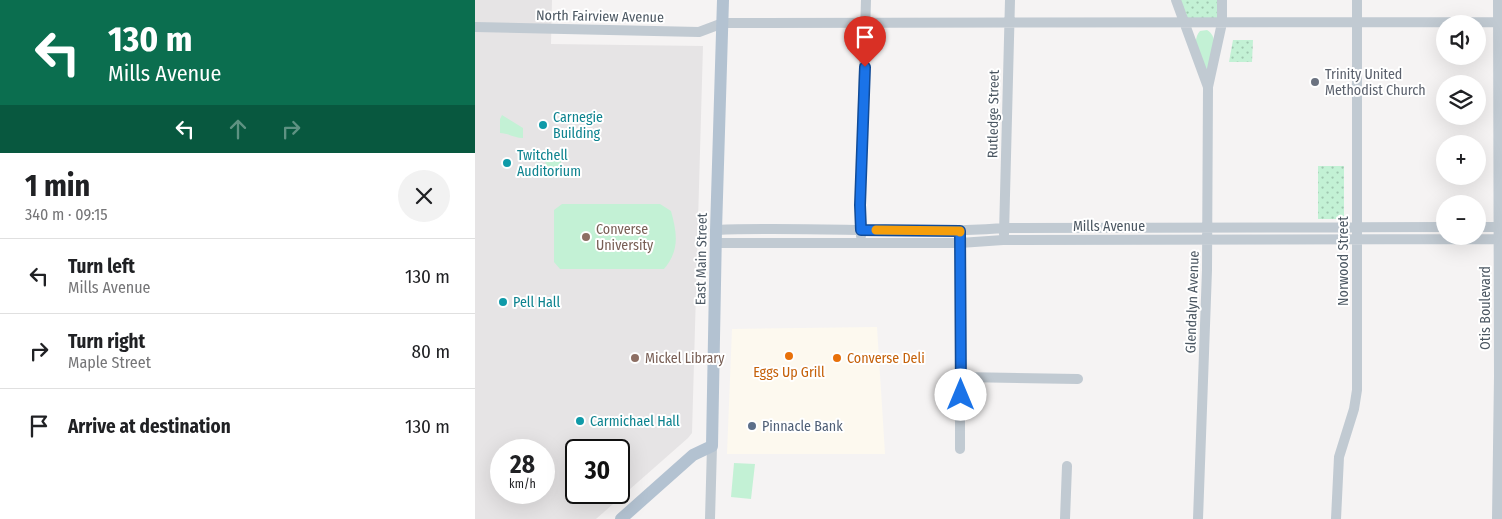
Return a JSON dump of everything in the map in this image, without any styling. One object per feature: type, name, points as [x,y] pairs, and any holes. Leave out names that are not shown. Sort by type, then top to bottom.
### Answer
[{"type":"main road","name":"East Main Street","points":[[712,446],[723,0]]},
{"type":"main road","points":[[621,519],[693,455],[712,446]]},
{"type":"street","points":[[862,242],[860,205],[866,0]]},
{"type":"street","name":"Rutledge Street","points":[[1003,240],[1009,0]]},
{"type":"street","name":"Glendalyn Avenue","points":[[1176,0],[1208,87]]},
{"type":"street","name":"Glendalyn Avenue","points":[[1198,519],[1207,240],[1208,87],[1223,23],[1222,0]]},
{"type":"street","name":"Norwood Street","points":[[1336,519],[1339,457],[1354,409],[1357,390],[1357,0]]},
{"type":"street","name":"Otis Boulevard","points":[[1497,519],[1500,376],[1500,22],[1498,0]]},
{"type":"street","points":[[723,23],[1500,22]]},
{"type":"street","name":"North Fairview Avenue","points":[[475,27],[699,32],[723,23]]},
{"type":"street","name":"Mills Avenue","points":[[716,230],[960,231],[1004,228],[1436,227]]},
{"type":"street","points":[[1486,227],[1500,227]]},
{"type":"street","points":[[960,231],[961,449]]},
{"type":"street","name":"Mills Avenue","points":[[716,243],[960,243],[1003,240],[1500,239]]},
{"type":"street","points":[[961,377],[1078,379]]},
{"type":"street","name":"East Main Street","points":[[710,519],[712,446]]},
{"type":"street","points":[[1065,519],[1067,466]]},
{"type":"shaded area","name":"Converse University","points":[[475,0],[552,0],[551,44],[703,46],[692,433],[630,489],[630,439],[565,439],[565,504],[613,504],[596,519],[475,519]]},
{"type":"shaded area","points":[[877,327],[885,454],[727,454],[732,329]]},
{"type":"green space","points":[[1176,0],[1222,0],[1222,23],[1184,23]]},
{"type":"green space","points":[[1207,30],[1213,37],[1214,47],[1210,67],[1206,70],[1197,50],[1196,40],[1200,31]]},
{"type":"green space","points":[[1233,40],[1253,40],[1252,62],[1229,62]]},
{"type":"green space","points":[[502,115],[523,128],[523,138],[500,133],[500,119]]},
{"type":"green space","points":[[546,156],[561,156],[561,172],[545,172]]},
{"type":"green space","points":[[1318,166],[1344,166],[1344,219],[1318,219]]},
{"type":"green space","points":[[562,204],[660,204],[671,211],[676,234],[673,255],[664,269],[560,269],[554,262],[554,210]]},
{"type":"green space","points":[[734,463],[755,464],[751,499],[731,497]]},
{"type":"slow traffic","points":[[876,230],[960,232]]},
{"type":"place","name":"Trinity United Methodist Church","points":[[1315,82]]},
{"type":"place","name":"Carnegie Building","points":[[543,125]]},
{"type":"place","name":"Twitchell Auditorium","points":[[507,163]]},
{"type":"place","name":"Converse University","points":[[586,237]]},
{"type":"place","name":"Pell Hall","points":[[503,302]]},
{"type":"place","name":"Eggs Up Grill","points":[[789,356]]},
{"type":"place","name":"Mickel Library","points":[[635,358]]},
{"type":"place","name":"Converse Deli","points":[[837,358]]},
{"type":"place","name":"Carmichael Hall","points":[[580,421]]},
{"type":"place","name":"Pinnacle Bank","points":[[752,426]]},
{"type":"route","points":[[865,67],[860,205],[861,230],[960,231],[961,395]]}]
